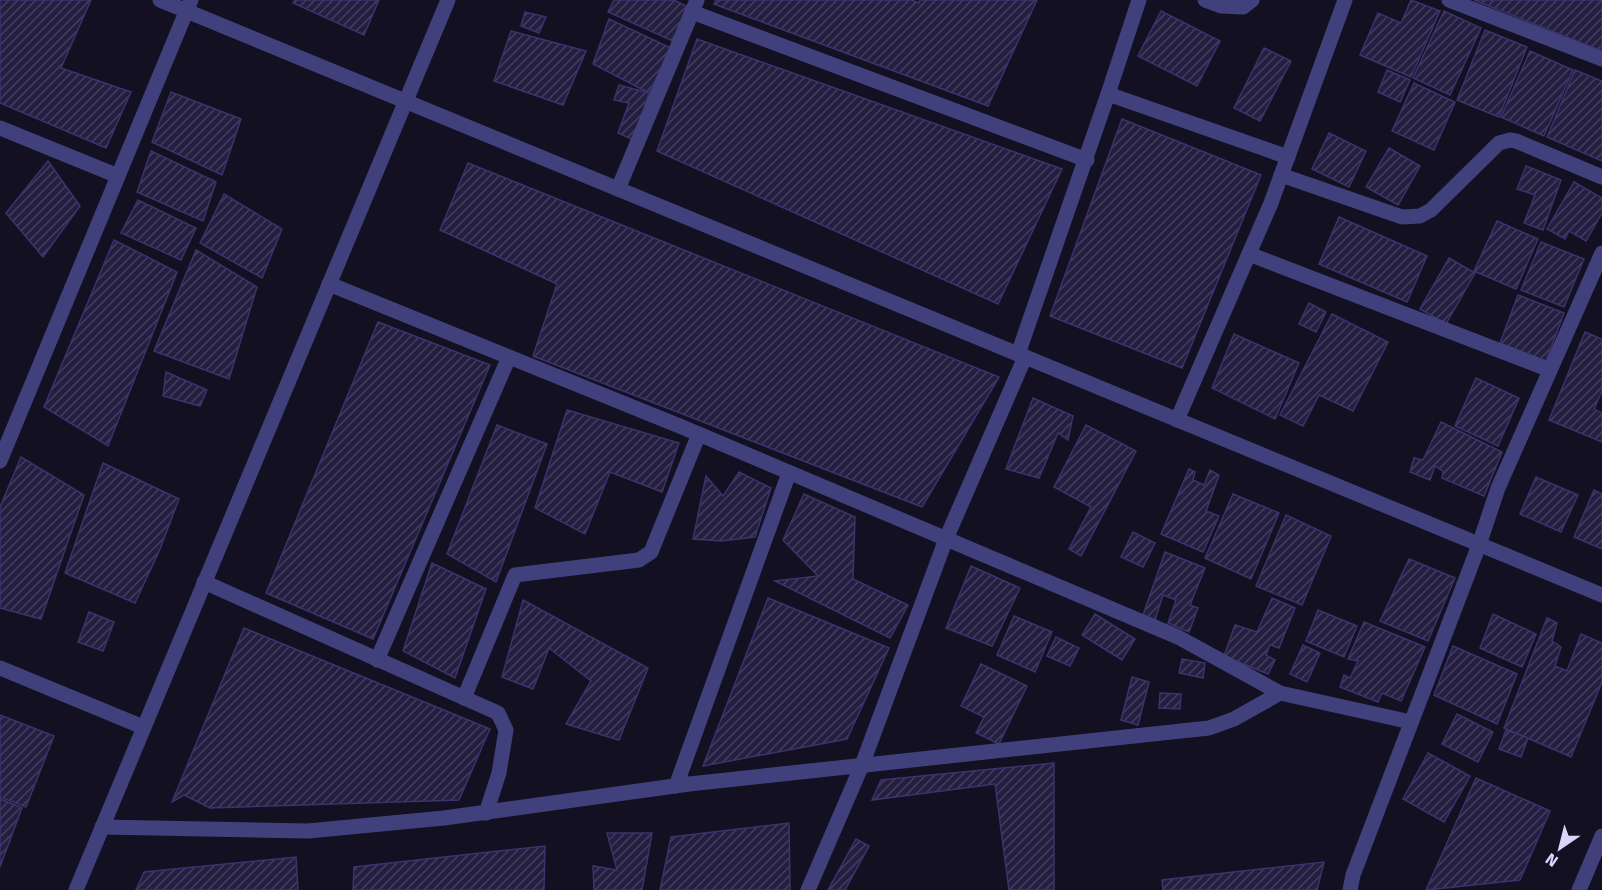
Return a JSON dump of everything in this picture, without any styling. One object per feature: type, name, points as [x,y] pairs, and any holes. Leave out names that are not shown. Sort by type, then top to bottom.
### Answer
[{"type":"street","points":[[160,0],[189,6],[405,101],[1602,595]]},
{"type":"street","points":[[76,890],[448,0]]},
{"type":"street","points":[[808,890],[862,765],[946,539],[1021,356],[1139,0]]},
{"type":"street","points":[[1205,0],[1221,6],[1243,7],[1252,0]]},
{"type":"street","points":[[1177,420],[1288,158],[1345,0]]},
{"type":"street","points":[[1449,0],[1602,59]]},
{"type":"street","points":[[0,461],[189,6]]},
{"type":"street","points":[[618,189],[695,6],[1087,160]]},
{"type":"street","points":[[1108,94],[1288,158]]},
{"type":"street","points":[[0,128],[118,176]]},
{"type":"street","points":[[1281,175],[1402,217],[1420,216],[1431,210],[1498,143],[1510,140],[1602,177]]},
{"type":"street","points":[[1350,890],[1479,545],[1498,488],[1602,253]]},
{"type":"street","points":[[1249,254],[1550,370]]},
{"type":"street","points":[[329,284],[699,434],[1178,637],[1280,693],[1412,722]]},
{"type":"street","points":[[377,660],[509,357]]},
{"type":"street","points":[[464,698],[515,576],[639,560],[651,552],[699,434]]},
{"type":"street","points":[[676,786],[789,473]]},
{"type":"street","points":[[204,582],[498,713],[506,725],[499,772],[486,813]]},
{"type":"street","points":[[0,668],[143,727]]},
{"type":"street","points":[[102,827],[308,831],[486,813],[676,786],[1209,728],[1234,719],[1280,693]]},
{"type":"street","points":[[1579,890],[1602,836]]},
{"type":"building","points":[[0,0],[91,0],[61,68],[131,92],[106,148],[0,103]]},
{"type":"building","points":[[295,0],[379,0],[364,35],[293,3]]},
{"type":"building","points":[[614,0],[674,0],[688,7],[673,41],[608,12]]},
{"type":"building","points":[[716,0],[912,0],[919,3],[920,0],[1037,0],[988,106],[714,4]]},
{"type":"building","points":[[1411,0],[1440,11],[1411,77],[1360,55],[1378,13],[1401,23]]},
{"type":"building","points":[[1474,0],[1602,0],[1602,51]]},
{"type":"building","points":[[1161,11],[1220,41],[1197,86],[1138,56]]},
{"type":"building","points":[[1444,11],[1481,28],[1450,95],[1413,78]]},
{"type":"building","points":[[525,12],[546,17],[539,33],[521,26]]},
{"type":"building","points":[[609,19],[671,48],[649,93],[593,64]]},
{"type":"building","points":[[1485,30],[1527,47],[1499,117],[1457,100]]},
{"type":"building","points":[[511,31],[586,51],[563,105],[494,81]]},
{"type":"building","points":[[697,39],[1062,169],[998,304],[657,151]]},
{"type":"building","points":[[1264,48],[1291,61],[1260,121],[1234,108]]},
{"type":"building","points":[[1530,51],[1573,70],[1544,136],[1501,117]]},
{"type":"building","points":[[1387,70],[1410,80],[1400,102],[1378,92]]},
{"type":"building","points":[[1575,70],[1602,81],[1602,161],[1547,137]]},
{"type":"building","points":[[1414,83],[1455,102],[1434,150],[1392,131]]},
{"type":"building","points":[[619,85],[649,93],[634,140],[618,133],[629,103],[614,100]]},
{"type":"building","points":[[171,92],[241,119],[222,175],[152,142]]},
{"type":"building","points":[[1122,119],[1261,175],[1182,368],[1050,316]]},
{"type":"building","points":[[1329,133],[1366,151],[1349,187],[1312,169]]},
{"type":"building","points":[[1389,148],[1420,166],[1398,205],[1366,187]]},
{"type":"building","points":[[151,151],[216,182],[203,221],[137,192]]},
{"type":"building","points":[[48,161],[80,206],[43,257],[6,213]]},
{"type":"building","points":[[468,163],[999,377],[922,507],[533,356],[557,284],[440,230]]},
{"type":"building","points":[[1526,166],[1561,180],[1543,230],[1524,223],[1535,195],[1517,189]]},
{"type":"building","points":[[1574,182],[1602,198],[1602,213],[1586,241],[1569,231],[1565,239],[1547,229]]},
{"type":"building","points":[[224,194],[282,229],[262,278],[200,243]]},
{"type":"building","points":[[138,200],[196,228],[181,260],[121,233]]},
{"type":"building","points":[[1339,217],[1427,256],[1407,302],[1319,264]]},
{"type":"building","points":[[1497,221],[1538,239],[1516,289],[1474,271]]},
{"type":"building","points":[[114,240],[177,272],[108,446],[44,407]]},
{"type":"building","points":[[1541,242],[1584,259],[1564,307],[1521,290]]},
{"type":"building","points":[[196,250],[257,287],[229,379],[154,351]]},
{"type":"building","points":[[1449,258],[1475,273],[1446,324],[1420,309]]},
{"type":"building","points":[[1518,295],[1564,313],[1546,361],[1500,343]]},
{"type":"building","points":[[1309,303],[1326,312],[1316,332],[1299,324]]},
{"type":"building","points":[[1332,314],[1388,342],[1353,411],[1319,395],[1303,426],[1280,415]]},
{"type":"building","points":[[378,322],[490,365],[373,639],[266,593]]},
{"type":"building","points":[[1585,332],[1602,339],[1602,391],[1594,409],[1602,413],[1602,442],[1549,420]]},
{"type":"building","points":[[1234,334],[1299,363],[1275,419],[1212,388]]},
{"type":"building","points":[[166,372],[207,390],[200,406],[163,396]]},
{"type":"building","points":[[1476,378],[1519,398],[1498,446],[1455,426]]},
{"type":"building","points":[[1033,398],[1073,416],[1068,440],[1058,433],[1039,478],[1006,469]]},
{"type":"building","points":[[567,410],[679,443],[662,492],[610,472],[585,534],[535,508]]},
{"type":"building","points":[[1441,422],[1502,452],[1484,496],[1442,478],[1443,471],[1435,466],[1430,480],[1410,472],[1414,458],[1423,460]]},
{"type":"building","points":[[497,425],[547,444],[496,582],[447,554]]},
{"type":"building","points":[[1086,425],[1136,451],[1081,556],[1069,549],[1091,507],[1054,487]]},
{"type":"building","points":[[21,457],[84,495],[41,619],[0,608],[0,507]]},
{"type":"building","points":[[103,463],[179,499],[160,549],[135,603],[65,573]]},
{"type":"building","points":[[1189,469],[1195,472],[1193,480],[1204,485],[1210,470],[1219,475],[1206,511],[1219,516],[1203,552],[1161,534]]},
{"type":"building","points":[[739,472],[771,488],[755,537],[721,541],[693,539],[706,476],[723,496]]},
{"type":"building","points":[[1536,477],[1578,495],[1561,532],[1520,514]]},
{"type":"building","points":[[1594,490],[1602,494],[1602,549],[1574,537]]},
{"type":"building","points":[[804,494],[855,517],[853,579],[908,605],[890,638],[775,581],[818,576],[783,540]]},
{"type":"building","points":[[1233,494],[1279,513],[1251,579],[1205,558]]},
{"type":"building","points":[[1286,515],[1331,536],[1302,605],[1256,586]]},
{"type":"building","points":[[1133,532],[1155,543],[1143,567],[1121,557]]},
{"type":"building","points":[[1165,552],[1205,568],[1190,605],[1198,608],[1189,632],[1168,623],[1176,600],[1163,595],[1155,620],[1143,615]]},
{"type":"building","points":[[1409,559],[1455,578],[1428,641],[1380,621]]},
{"type":"building","points":[[432,563],[486,589],[455,678],[403,651]]},
{"type":"building","points":[[971,566],[1020,588],[992,646],[946,628]]},
{"type":"building","points":[[768,598],[889,648],[847,739],[703,766]]},
{"type":"building","points":[[1272,598],[1295,608],[1279,648],[1270,645],[1266,655],[1275,660],[1268,674],[1224,656],[1235,625],[1257,632]]},
{"type":"building","points":[[523,600],[648,668],[619,740],[566,724],[591,681],[549,648],[533,689],[502,677]]},
{"type":"building","points":[[1318,610],[1357,626],[1344,657],[1306,641]]},
{"type":"building","points":[[89,612],[114,622],[103,651],[78,642]]},
{"type":"building","points":[[1095,614],[1135,639],[1122,660],[1082,635]]},
{"type":"building","points":[[1493,614],[1536,634],[1522,667],[1480,648]]},
{"type":"building","points":[[1014,616],[1052,632],[1035,672],[997,655]]},
{"type":"building","points":[[1547,618],[1557,623],[1552,641],[1561,647],[1555,666],[1567,671],[1581,634],[1602,643],[1602,682],[1571,757],[1504,728]]},
{"type":"building","points":[[1364,622],[1425,647],[1401,701],[1382,693],[1378,702],[1340,687],[1344,675],[1350,678],[1358,661],[1348,659]]},
{"type":"building","points":[[244,628],[490,729],[459,800],[210,808],[184,795],[172,802]]},
{"type":"building","points":[[1056,637],[1079,648],[1070,666],[1047,656]]},
{"type":"building","points":[[1303,645],[1320,653],[1307,682],[1290,674]]},
{"type":"building","points":[[1453,646],[1517,674],[1497,724],[1434,695]]},
{"type":"building","points":[[1182,659],[1205,663],[1203,678],[1179,673]]},
{"type":"building","points":[[981,664],[1027,686],[999,744],[976,733],[984,717],[961,706]]},
{"type":"building","points":[[1132,677],[1149,682],[1138,725],[1121,720]]},
{"type":"building","points":[[1160,693],[1181,694],[1180,709],[1159,708]]},
{"type":"building","points":[[1457,714],[1493,732],[1478,762],[1442,744]]},
{"type":"building","points":[[0,715],[54,736],[26,807],[0,797]]},
{"type":"building","points":[[1506,730],[1528,738],[1521,757],[1499,749]]},
{"type":"building","points":[[1428,753],[1470,776],[1444,822],[1403,799]]},
{"type":"building","points":[[1054,763],[1054,890],[1009,890],[995,784],[872,800],[881,780]]},
{"type":"building","points":[[1476,778],[1550,811],[1520,880],[1426,890]]},
{"type":"building","points":[[0,799],[22,808],[0,867]]},
{"type":"building","points":[[789,823],[790,890],[660,890],[671,837]]},
{"type":"building","points":[[607,833],[652,833],[642,890],[594,890],[593,866],[617,870]]},
{"type":"building","points":[[856,839],[869,846],[845,890],[828,890]]},
{"type":"building","points":[[545,846],[544,890],[353,890],[354,867]]},
{"type":"building","points":[[296,857],[298,890],[136,890],[144,872]]},
{"type":"building","points":[[1324,862],[1317,890],[1163,890],[1162,880]]}]
